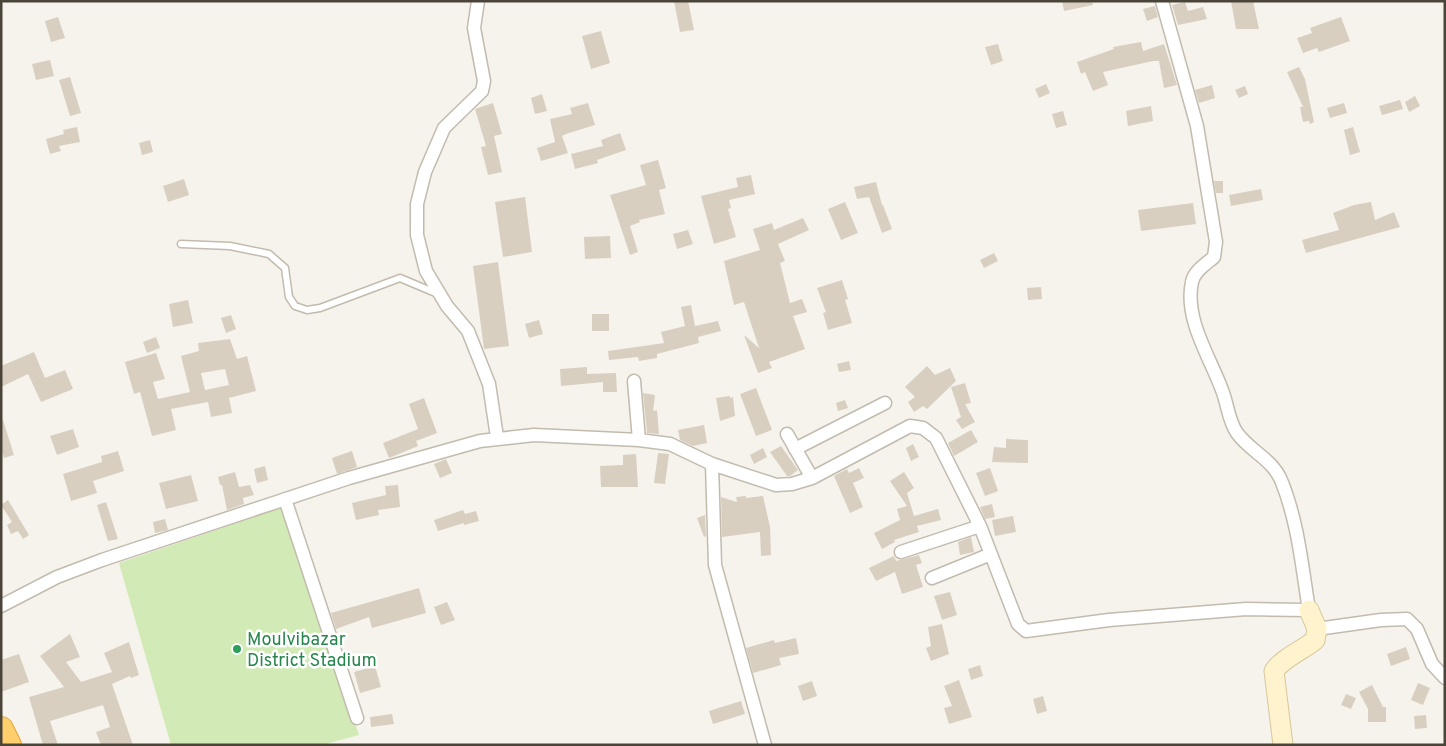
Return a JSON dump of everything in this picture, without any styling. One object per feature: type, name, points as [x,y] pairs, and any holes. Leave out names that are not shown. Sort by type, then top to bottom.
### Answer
[{"type":"highway","points":[[1,729],[9,745]]},
{"type":"street","points":[[478,1],[474,28],[484,81],[482,91],[444,128],[425,172],[417,204],[417,236],[426,271],[468,331],[489,384],[497,437]]},
{"type":"street","points":[[1162,1],[1197,126],[1216,242],[1214,257],[1192,279],[1190,296],[1192,310],[1201,340],[1225,399],[1230,420],[1238,434],[1267,460],[1280,477],[1290,503],[1310,610],[1317,629],[1315,640],[1302,651],[1281,662],[1274,671],[1283,745]]},
{"type":"street","points":[[634,381],[639,440]]},
{"type":"street","points":[[795,449],[885,403]]},
{"type":"street","points":[[1,606],[57,577],[102,560],[349,478],[497,437],[534,436],[639,440],[670,444],[712,464],[776,485],[792,484],[812,478],[910,426],[923,428],[936,438],[980,526],[1018,624],[1026,631],[1109,620],[1246,609],[1310,610]]},
{"type":"street","points":[[787,434],[812,478]]},
{"type":"street","points":[[712,464],[715,565],[765,745]]},
{"type":"street","points":[[285,500],[357,718]]},
{"type":"street","points":[[901,552],[980,526]]},
{"type":"street","points":[[932,578],[991,554]]},
{"type":"street","points":[[1317,629],[1380,620],[1407,619],[1417,629],[1432,664],[1445,678]]},
{"type":"lane","points":[[181,244],[230,246],[269,254],[286,268],[289,297],[295,306],[307,310],[320,308],[400,278],[442,296]]},
{"type":"green space","name":"Moulvibazar District Stadium","points":[[281,508],[359,735],[322,745],[171,745],[119,563]]},
{"type":"building","points":[[674,1],[688,1],[694,30],[680,32]]},
{"type":"building","points":[[1062,1],[1092,1],[1093,5],[1064,11]]},
{"type":"building","points":[[1231,1],[1253,1],[1259,29],[1236,29]]},
{"type":"building","points":[[1185,2],[1188,11],[1203,7],[1207,19],[1178,25],[1172,5]]},
{"type":"building","points":[[1155,6],[1158,17],[1147,21],[1143,9]]},
{"type":"building","points":[[58,17],[65,38],[51,42],[45,21]]},
{"type":"building","points":[[1341,17],[1350,41],[1319,52],[1317,48],[1303,53],[1297,38],[1312,33],[1310,28]]},
{"type":"building","points":[[601,31],[610,63],[591,69],[582,36]]},
{"type":"building","points":[[1141,42],[1143,51],[1164,44],[1177,85],[1164,88],[1159,61],[1153,61],[1103,72],[1108,85],[1093,91],[1085,72],[1081,74],[1077,62],[1114,49],[1113,47]]},
{"type":"building","points":[[998,44],[1003,61],[991,65],[985,47]]},
{"type":"building","points":[[50,60],[54,76],[36,80],[32,64]]},
{"type":"building","points":[[1299,67],[1305,79],[1314,122],[1310,124],[1309,121],[1303,122],[1300,107],[1303,107],[1287,72]]},
{"type":"building","points":[[70,77],[81,113],[70,116],[59,80]]},
{"type":"building","points":[[1046,84],[1050,93],[1039,98],[1035,89]]},
{"type":"building","points":[[1212,85],[1215,98],[1199,103],[1195,90]]},
{"type":"building","points":[[1245,86],[1248,94],[1239,98],[1235,90]]},
{"type":"building","points":[[542,94],[547,111],[535,114],[531,98]]},
{"type":"building","points":[[1415,96],[1420,106],[1409,112],[1405,102]]},
{"type":"building","points":[[1400,100],[1403,109],[1382,115],[1379,106]]},
{"type":"building","points":[[493,103],[502,134],[494,136],[502,172],[488,175],[481,147],[486,146],[475,109]]},
{"type":"building","points":[[588,103],[595,125],[562,136],[568,153],[541,161],[537,148],[555,142],[550,119],[572,114],[570,108]]},
{"type":"building","points":[[1344,103],[1347,113],[1330,118],[1327,108]]},
{"type":"building","points":[[1151,106],[1153,121],[1128,126],[1126,111]]},
{"type":"building","points":[[1063,111],[1067,125],[1056,128],[1052,114]]},
{"type":"building","points":[[77,127],[80,142],[59,146],[61,151],[50,154],[46,139],[64,134],[63,130]]},
{"type":"building","points":[[1353,127],[1360,152],[1350,155],[1344,130]]},
{"type":"building","points":[[620,133],[626,150],[597,160],[598,163],[575,169],[571,154],[603,146],[601,140]]},
{"type":"building","points":[[150,140],[153,152],[142,155],[139,143]]},
{"type":"building","points":[[658,160],[666,188],[659,190],[665,214],[639,220],[640,222],[630,226],[638,252],[630,255],[610,195],[646,185],[640,165]]},
{"type":"building","points":[[751,175],[755,194],[729,200],[731,208],[728,209],[736,237],[714,244],[701,196],[738,187],[736,178]]},
{"type":"building","points":[[184,179],[189,195],[168,202],[163,186]]},
{"type":"building","points":[[1214,181],[1223,181],[1223,193],[1216,193]]},
{"type":"building","points":[[876,182],[882,205],[892,229],[882,233],[869,197],[857,199],[854,187]]},
{"type":"building","points":[[1261,189],[1263,200],[1231,206],[1229,195]]},
{"type":"building","points":[[525,197],[532,252],[503,257],[495,202]]},
{"type":"building","points":[[845,202],[858,233],[841,240],[828,209]]},
{"type":"building","points":[[1371,202],[1375,220],[1394,212],[1400,227],[1306,253],[1302,240],[1339,230],[1333,213],[1354,205]]},
{"type":"building","points":[[1193,203],[1196,224],[1141,231],[1138,210]]},
{"type":"building","points":[[803,218],[809,230],[778,244],[785,261],[780,263],[790,303],[802,299],[807,312],[793,316],[805,349],[769,362],[772,368],[758,373],[744,335],[759,348],[744,302],[734,305],[724,261],[760,250],[753,229],[772,223],[774,230]]},
{"type":"building","points":[[688,230],[693,244],[677,249],[673,234]]},
{"type":"building","points":[[610,236],[611,258],[585,259],[584,237]]},
{"type":"building","points":[[994,253],[998,261],[984,268],[980,260]]},
{"type":"building","points":[[498,262],[509,346],[484,349],[473,266]]},
{"type":"building","points":[[842,280],[848,299],[845,300],[852,323],[828,330],[823,313],[826,312],[817,288]]},
{"type":"building","points":[[1041,287],[1042,299],[1028,300],[1027,288]]},
{"type":"building","points":[[188,300],[193,323],[173,327],[169,304]]},
{"type":"building","points":[[691,305],[695,326],[718,321],[721,331],[698,337],[699,343],[657,354],[657,358],[639,361],[638,357],[609,360],[608,351],[664,343],[661,332],[685,326],[681,307]]},
{"type":"building","points":[[592,314],[609,314],[609,331],[592,331]]},
{"type":"building","points":[[231,315],[236,329],[226,333],[221,318]]},
{"type":"building","points":[[539,320],[543,334],[529,338],[525,324]]},
{"type":"building","points":[[156,337],[160,348],[147,353],[143,342]]},
{"type":"building","points":[[230,339],[237,359],[247,356],[256,391],[229,398],[232,413],[211,417],[208,402],[171,409],[176,430],[152,436],[140,392],[134,394],[125,362],[156,353],[165,379],[153,382],[158,399],[190,392],[181,356],[199,351],[198,343]],"holes":[[[225,369],[229,385],[205,390],[201,373]]]},
{"type":"building","points":[[34,352],[45,378],[65,370],[73,389],[41,402],[28,374],[1,387],[1,366]]},
{"type":"building","points":[[849,361],[851,370],[839,372],[837,364]]},
{"type":"building","points":[[927,366],[935,375],[950,368],[956,381],[927,409],[923,406],[914,412],[908,402],[915,397],[905,387]]},
{"type":"building","points":[[587,367],[587,374],[616,373],[617,392],[603,392],[603,382],[561,386],[560,369]]},
{"type":"building","points":[[965,383],[971,403],[965,404],[975,422],[962,429],[956,420],[961,417],[951,387]]},
{"type":"building","points":[[756,388],[772,430],[756,436],[740,394]]},
{"type":"building","points":[[643,393],[655,395],[653,411],[657,410],[659,434],[647,433]]},
{"type":"building","points":[[730,396],[730,398],[733,397],[735,416],[720,421],[716,398]]},
{"type":"building","points":[[424,398],[437,433],[416,441],[418,446],[389,458],[383,443],[418,429],[409,404]]},
{"type":"building","points":[[845,400],[848,408],[838,411],[836,403]]},
{"type":"building","points":[[1,420],[3,420],[14,455],[4,458],[1,448]]},
{"type":"building","points":[[704,425],[707,443],[693,446],[680,440],[678,430]]},
{"type":"building","points":[[73,429],[79,447],[57,455],[50,436]]},
{"type":"building","points":[[971,430],[978,442],[954,456],[948,443]]},
{"type":"building","points":[[1006,439],[1028,440],[1028,463],[992,462],[994,447],[1006,448]]},
{"type":"building","points":[[913,444],[919,457],[911,461],[906,448]]},
{"type":"building","points":[[781,446],[798,470],[790,476],[787,476],[770,452]]},
{"type":"building","points":[[763,448],[767,457],[754,464],[750,455]]},
{"type":"building","points":[[118,451],[124,471],[93,481],[97,493],[71,501],[63,474],[102,462],[101,456]]},
{"type":"building","points":[[352,451],[357,467],[337,474],[332,458]]},
{"type":"building","points":[[658,453],[669,454],[665,484],[654,483]]},
{"type":"building","points":[[636,454],[638,487],[601,487],[600,466],[623,465],[623,455]]},
{"type":"building","points":[[446,459],[452,473],[440,478],[434,464]]},
{"type":"building","points":[[265,466],[268,480],[257,483],[254,469]]},
{"type":"building","points":[[859,468],[864,478],[853,483],[863,507],[850,513],[834,476],[847,469],[849,473]]},
{"type":"building","points":[[990,468],[998,491],[985,496],[976,473]]},
{"type":"building","points":[[235,472],[239,487],[250,485],[254,495],[243,498],[244,504],[227,510],[222,485],[220,485],[218,477]]},
{"type":"building","points":[[904,472],[914,488],[907,493],[914,516],[938,509],[941,520],[917,526],[919,532],[894,540],[895,542],[882,549],[874,533],[900,520],[897,509],[907,506],[890,481]]},
{"type":"building","points":[[191,475],[198,501],[166,509],[159,483]]},
{"type":"building","points":[[398,485],[400,507],[378,510],[379,515],[356,520],[352,503],[386,495],[385,486]]},
{"type":"building","points":[[746,496],[746,498],[763,496],[770,527],[771,555],[761,556],[760,532],[722,537],[721,497],[737,502],[736,497]]},
{"type":"building","points":[[8,500],[29,535],[23,539],[18,531],[11,534],[7,525],[12,522],[1,505]]},
{"type":"building","points":[[106,502],[118,539],[108,541],[97,505]]},
{"type":"building","points":[[992,504],[995,517],[985,519],[980,507]]},
{"type":"building","points":[[463,510],[465,514],[476,511],[479,521],[464,525],[464,523],[438,531],[434,520]]},
{"type":"building","points":[[705,515],[706,536],[704,537],[697,518]]},
{"type":"building","points":[[1013,516],[1016,532],[995,536],[992,520]]},
{"type":"building","points":[[165,519],[168,530],[155,533],[153,522]]},
{"type":"building","points":[[971,537],[974,552],[960,555],[958,542]]},
{"type":"building","points":[[919,555],[922,563],[916,565],[923,587],[902,594],[895,572],[876,581],[869,568],[894,556],[896,561]]},
{"type":"building","points":[[419,588],[426,613],[372,628],[369,617],[336,629],[331,613]]},
{"type":"building","points":[[950,592],[957,615],[942,620],[934,596]]},
{"type":"building","points":[[447,602],[455,620],[441,625],[434,607]]},
{"type":"building","points":[[942,624],[949,654],[931,661],[926,648],[931,646],[928,627]]},
{"type":"building","points":[[70,634],[80,657],[66,662],[81,682],[112,672],[104,653],[129,642],[139,675],[131,678],[130,676],[112,684],[133,745],[101,745],[96,732],[110,727],[103,705],[50,721],[58,745],[43,745],[29,697],[64,687],[40,656]]},
{"type":"building","points":[[796,638],[799,654],[779,658],[781,665],[753,673],[746,648],[774,640],[775,643]]},
{"type":"building","points":[[1406,647],[1410,659],[1391,666],[1387,654]]},
{"type":"building","points":[[19,654],[29,682],[1,692],[1,660]]},
{"type":"building","points":[[980,665],[983,676],[971,680],[968,669]]},
{"type":"building","points":[[375,666],[381,687],[360,693],[354,672]]},
{"type":"building","points":[[959,680],[972,717],[949,724],[944,708],[952,706],[944,686]]},
{"type":"building","points":[[812,681],[817,696],[803,701],[798,686]]},
{"type":"building","points":[[1418,683],[1430,688],[1423,705],[1411,700]]},
{"type":"building","points":[[1372,685],[1383,707],[1386,707],[1386,722],[1368,722],[1368,709],[1359,692]]},
{"type":"building","points":[[1346,694],[1356,698],[1351,709],[1341,705]]},
{"type":"building","points":[[1043,696],[1047,711],[1037,714],[1033,699]]},
{"type":"building","points":[[741,701],[745,714],[713,724],[709,711]]},
{"type":"building","points":[[392,714],[394,724],[371,727],[370,717]]},
{"type":"building","points":[[1426,715],[1427,728],[1415,729],[1414,716]]},
{"type":"place","name":"Moulvibazar District Stadium","points":[[237,649]]}]
